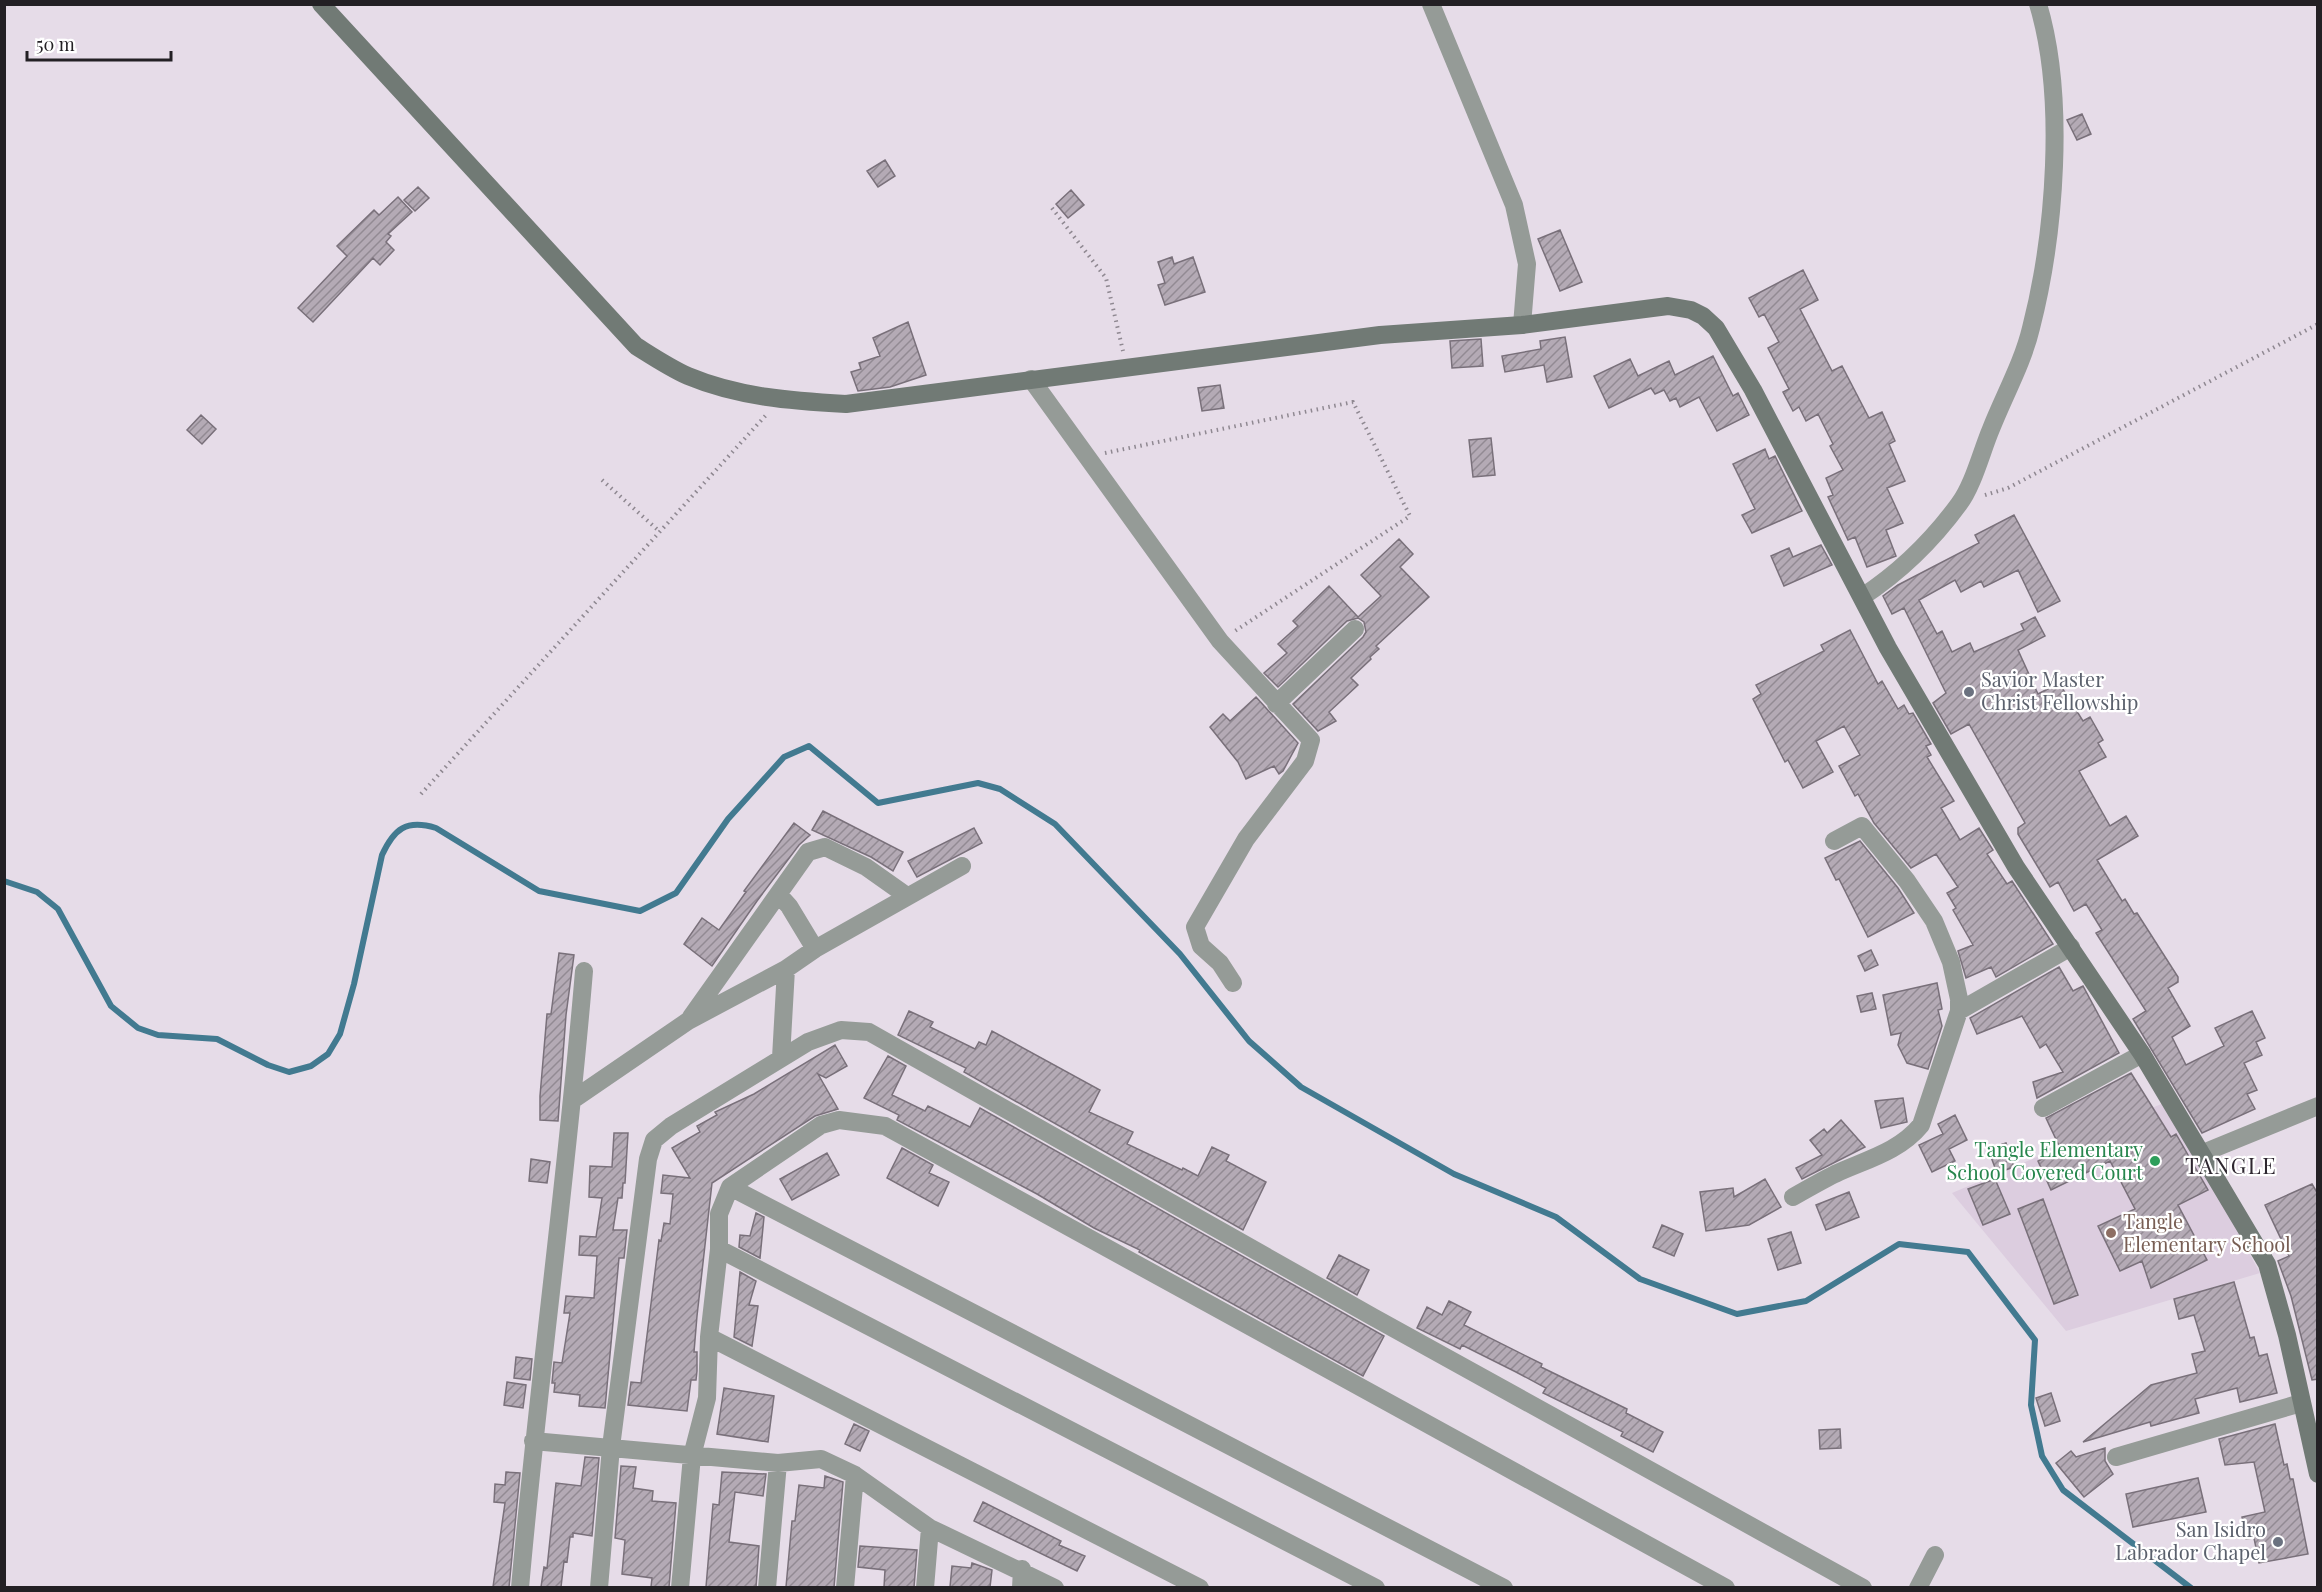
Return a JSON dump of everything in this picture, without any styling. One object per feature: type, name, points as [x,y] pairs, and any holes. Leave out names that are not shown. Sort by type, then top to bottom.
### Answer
[{"type":"street","points":[[321,4],[636,346],[686,376],[732,391],[779,400],[846,404],[1380,335],[1522,326],[1668,306],[1691,310],[1703,316],[1716,328],[1753,390],[1862,597],[2016,867],[2142,1054],[2267,1264],[2287,1335],[2301,1403],[2315,1452],[2318,1474]]},
{"type":"street","points":[[1431,4],[1514,205],[1527,264],[1522,326]]},
{"type":"street","points":[[1862,597],[1905,566],[1961,502],[2031,330],[2048,236],[2054,158],[2051,78],[2045,28],[2038,4]]},
{"type":"street","points":[[1031,379],[1220,641],[1311,740],[1305,761],[1246,839],[1194,927],[1201,946],[1220,963],[1233,983]]},
{"type":"street","points":[[1276,704],[1355,629]]},
{"type":"street","points":[[1793,1197],[1833,1175],[1896,1148],[1912,1136],[1921,1125],[1959,1011],[1951,963],[1934,921],[1907,881],[1862,826],[1834,841]]},
{"type":"street","points":[[688,1021],[808,852],[825,847],[866,867],[907,896]]},
{"type":"street","points":[[573,1099],[688,1021],[786,969],[815,949],[962,866]]},
{"type":"street","points":[[779,895],[789,906],[815,949]]},
{"type":"street","points":[[1959,1011],[2071,947]]},
{"type":"street","points":[[782,1058],[786,969]]},
{"type":"street","points":[[520,1587],[533,1441],[573,1099],[584,971]]},
{"type":"street","points":[[599,1587],[611,1447],[648,1159],[654,1140],[671,1126],[808,1042],[841,1030],[869,1032],[1384,1323],[1863,1587]]},
{"type":"street","points":[[2043,1108],[2142,1054]]},
{"type":"street","points":[[2203,1153],[2318,1106]]},
{"type":"street","points":[[680,1587],[692,1456],[707,1398],[709,1337],[719,1249],[719,1215],[730,1187],[820,1125],[839,1120],[885,1126],[1726,1587]]},
{"type":"street","points":[[730,1187],[1504,1587]]},
{"type":"street","points":[[719,1249],[1376,1587]]},
{"type":"street","points":[[709,1337],[1200,1587]]},
{"type":"street","points":[[2116,1457],[2301,1403]]},
{"type":"street","points":[[533,1441],[778,1462],[821,1459],[855,1475],[930,1528],[1021,1578],[1055,1587]]},
{"type":"street","points":[[767,1587],[778,1462]]},
{"type":"street","points":[[845,1587],[855,1475]]},
{"type":"street","points":[[924,1587],[930,1528]]},
{"type":"street","points":[[1918,1587],[1935,1555]]},
{"type":"path","points":[[1052,208],[1106,278],[1126,367]]},
{"type":"path","points":[[1961,502],[2008,488],[2318,324]]},
{"type":"path","points":[[421,795],[779,400]]},
{"type":"path","points":[[1087,457],[1353,402],[1410,516],[1220,641]]},
{"type":"path","points":[[602,480],[659,531]]},
{"type":"shaded area","name":"Tangle Elementary School","points":[[2166,1102],[2260,1273],[2066,1331],[1952,1193]]},
{"type":"building","points":[[2082,114],[2091,134],[2077,140],[2067,120]]},
{"type":"building","points":[[885,160],[895,176],[878,187],[867,171]]},
{"type":"building","points":[[418,187],[429,198],[415,211],[404,200]]},
{"type":"building","points":[[1071,190],[1084,205],[1068,218],[1056,204]]},
{"type":"building","points":[[398,197],[412,212],[388,234],[391,236],[386,242],[394,250],[380,265],[373,258],[313,322],[298,308],[347,256],[337,246],[374,210],[379,215]]},
{"type":"building","points":[[1560,230],[1582,282],[1560,291],[1538,239]]},
{"type":"building","points":[[1172,257],[1174,264],[1193,257],[1205,292],[1165,305],[1158,285],[1165,283],[1158,262]]},
{"type":"building","points":[[1803,270],[1818,300],[1800,309],[1832,371],[1842,366],[1869,418],[1882,412],[1895,441],[1889,444],[1905,481],[1887,488],[1903,523],[1886,530],[1896,556],[1867,567],[1855,537],[1848,540],[1828,497],[1833,495],[1826,478],[1843,470],[1830,446],[1833,444],[1818,414],[1806,421],[1799,407],[1793,411],[1783,392],[1789,389],[1768,348],[1779,342],[1764,314],[1759,317],[1749,298]]},
{"type":"building","points":[[908,322],[926,375],[890,387],[858,391],[851,372],[861,369],[859,363],[880,356],[873,338]]},
{"type":"building","points":[[1565,337],[1572,377],[1547,382],[1544,365],[1505,372],[1502,356],[1541,349],[1540,341]]},
{"type":"building","points":[[1481,339],[1483,366],[1452,368],[1450,341]]},
{"type":"building","points":[[1713,356],[1733,396],[1738,393],[1749,415],[1717,431],[1699,397],[1680,407],[1676,398],[1670,401],[1664,390],[1655,394],[1651,388],[1609,408],[1594,376],[1630,359],[1638,376],[1669,361],[1675,375]]},
{"type":"building","points":[[1220,385],[1224,408],[1202,411],[1198,388]]},
{"type":"building","points":[[201,415],[216,429],[202,444],[187,430]]},
{"type":"building","points":[[1491,438],[1495,475],[1473,477],[1469,440]]},
{"type":"building","points":[[1765,449],[1769,459],[1775,456],[1802,511],[1752,533],[1742,515],[1755,509],[1733,464]]},
{"type":"building","points":[[2014,515],[2060,601],[2038,612],[2018,570],[1984,587],[1981,581],[1961,592],[1955,580],[1919,600],[1937,634],[1942,631],[1952,652],[1970,643],[1974,652],[2024,630],[2021,624],[2035,617],[2045,636],[2018,650],[2038,694],[2059,683],[2083,721],[2090,717],[2103,740],[2098,743],[2106,757],[2079,771],[2110,826],[2126,816],[2138,836],[2097,860],[2122,901],[2125,899],[2134,914],[2137,913],[2178,977],[2178,982],[2168,988],[2190,1026],[2172,1037],[2186,1065],[2224,1046],[2215,1028],[2252,1011],[2265,1038],[2256,1042],[2262,1055],[2244,1063],[2257,1090],[2247,1094],[2255,1109],[2202,1133],[2133,1019],[2146,1011],[2096,933],[2102,930],[2086,904],[2074,911],[2058,882],[2050,887],[2018,834],[2018,828],[2025,823],[1969,724],[1951,734],[1933,703],[1946,693],[1904,608],[1892,614],[1883,596],[1898,585],[1979,543],[1975,535]]},
{"type":"building","points":[[1399,539],[1413,554],[1400,567],[1429,597],[1376,646],[1379,649],[1351,678],[1358,685],[1329,712],[1336,721],[1318,731],[1293,704],[1363,637],[1366,632],[1364,622],[1358,618],[1347,621],[1278,687],[1264,673],[1287,653],[1278,644],[1298,626],[1293,621],[1329,586],[1358,617],[1381,596],[1361,575]]},
{"type":"building","points":[[1821,545],[1832,565],[1784,586],[1771,556],[1789,548],[1793,557]]},
{"type":"building","points":[[1850,630],[1878,684],[1882,681],[1898,709],[1904,705],[1909,714],[1913,713],[1931,744],[1926,746],[1931,755],[1927,757],[1954,801],[1941,808],[1960,840],[1979,828],[1993,850],[1987,854],[2007,884],[2012,881],[2053,944],[1996,977],[1991,967],[1966,978],[1958,951],[1973,945],[1953,910],[1956,908],[1947,893],[1958,887],[1936,854],[1911,868],[1874,823],[1858,794],[1855,796],[1839,766],[1860,755],[1844,726],[1816,741],[1833,772],[1803,788],[1788,760],[1785,762],[1753,699],[1761,694],[1756,685],[1824,651],[1821,645]]},
{"type":"building","points":[[1256,697],[1298,743],[1283,771],[1279,774],[1274,766],[1246,779],[1238,762],[1210,727],[1223,714],[1230,721]]},
{"type":"building","points":[[823,811],[903,852],[893,871],[871,857],[812,830]]},
{"type":"building","points":[[794,823],[810,835],[799,845],[757,901],[712,966],[684,944],[702,918],[719,930],[746,892],[744,891]]},
{"type":"building","points":[[974,828],[982,843],[917,877],[908,861]]},
{"type":"building","points":[[1860,841],[1898,888],[1914,913],[1868,937],[1839,879],[1836,880],[1825,858]]},
{"type":"building","points":[[1871,950],[1878,965],[1865,971],[1858,956]]},
{"type":"building","points":[[559,953],[574,955],[566,1015],[558,1121],[540,1120],[547,1014],[551,1014]]},
{"type":"building","points":[[2059,967],[2073,991],[2083,986],[2119,1053],[2037,1098],[2033,1082],[2063,1072],[2046,1044],[2040,1048],[2022,1016],[1977,1034],[1970,1018]]},
{"type":"building","points":[[1937,983],[1942,1009],[1938,1010],[1942,1026],[1928,1069],[1907,1063],[1898,1045],[1901,1033],[1891,1035],[1883,995]]},
{"type":"building","points":[[1872,993],[1876,1009],[1861,1012],[1857,996]]},
{"type":"building","points":[[909,1011],[933,1022],[930,1027],[975,1049],[979,1042],[986,1045],[992,1031],[1100,1090],[1089,1112],[1133,1132],[1127,1144],[1182,1170],[1183,1168],[1198,1176],[1212,1147],[1229,1155],[1226,1161],[1266,1182],[1243,1230],[964,1072],[966,1068],[898,1035]]},
{"type":"building","points":[[835,1045],[847,1066],[826,1078],[818,1074],[838,1109],[815,1116],[712,1183],[694,1352],[697,1352],[697,1371],[696,1380],[691,1380],[687,1411],[628,1405],[631,1382],[641,1383],[659,1240],[661,1241],[664,1223],[670,1224],[673,1194],[661,1193],[663,1175],[690,1178],[672,1148],[700,1132],[697,1126],[717,1115],[715,1112],[754,1094]]},
{"type":"building","points":[[888,1056],[906,1066],[892,1095],[925,1111],[928,1106],[970,1127],[980,1108],[1384,1336],[1363,1376],[1139,1252],[1140,1250],[1094,1228],[1037,1194],[897,1120],[899,1115],[864,1098]]},
{"type":"building","points":[[2131,1073],[2171,1137],[2176,1134],[2208,1190],[2178,1205],[2207,1260],[2151,1288],[2142,1261],[2120,1271],[2098,1226],[2135,1209],[2110,1161],[2051,1190],[2038,1161],[2061,1150],[2046,1118]]},
{"type":"building","points":[[1903,1098],[1907,1122],[1881,1128],[1875,1101]]},
{"type":"building","points":[[1955,1115],[1967,1140],[1949,1149],[1955,1161],[1932,1172],[1919,1145],[1943,1134],[1938,1124]]},
{"type":"building","points":[[1841,1120],[1865,1147],[1802,1179],[1796,1168],[1822,1155],[1810,1140],[1824,1129],[1827,1133]]},
{"type":"building","points":[[614,1133],[628,1133],[625,1183],[623,1183],[622,1198],[618,1198],[613,1230],[627,1230],[624,1258],[619,1258],[605,1408],[579,1406],[580,1395],[554,1392],[555,1383],[552,1383],[554,1362],[562,1363],[570,1313],[564,1313],[566,1296],[594,1298],[597,1256],[579,1255],[580,1236],[596,1237],[602,1198],[589,1197],[590,1166],[612,1167]]},
{"type":"building","points":[[2006,1143],[2014,1167],[1997,1173],[1988,1149]]},
{"type":"building","points":[[902,1148],[933,1165],[929,1173],[949,1182],[938,1206],[887,1178]]},
{"type":"building","points":[[827,1153],[839,1175],[792,1200],[780,1179]]},
{"type":"building","points":[[531,1159],[550,1162],[547,1183],[529,1181]]},
{"type":"building","points":[[1765,1179],[1781,1207],[1749,1225],[1706,1231],[1700,1192],[1733,1188],[1734,1197]]},
{"type":"building","points":[[1995,1179],[2010,1214],[1983,1225],[1968,1189]]},
{"type":"building","points":[[2312,1184],[2318,1194],[2318,1379],[2312,1380],[2291,1296],[2278,1261],[2289,1256],[2265,1205]]},
{"type":"building","points":[[1849,1192],[1859,1217],[1826,1230],[1816,1205]]},
{"type":"building","points":[[2043,1199],[2078,1295],[2054,1304],[2018,1209]]},
{"type":"building","points":[[756,1213],[764,1217],[760,1258],[739,1247],[740,1235],[750,1236]]},
{"type":"building","points":[[1662,1225],[1683,1234],[1674,1256],[1653,1247]]},
{"type":"building","points":[[1791,1232],[1801,1263],[1778,1270],[1768,1239]]},
{"type":"building","points":[[1339,1255],[1369,1270],[1357,1295],[1327,1278]]},
{"type":"building","points":[[740,1272],[756,1281],[749,1305],[758,1306],[752,1346],[734,1337]]},
{"type":"building","points":[[2234,1282],[2250,1338],[2254,1337],[2259,1356],[2267,1354],[2277,1393],[2240,1402],[2237,1388],[2195,1399],[2199,1413],[2151,1426],[2150,1422],[2083,1442],[2151,1385],[2197,1373],[2192,1354],[2205,1351],[2194,1315],[2179,1319],[2174,1299]]},
{"type":"building","points":[[1449,1301],[1471,1312],[1464,1325],[1542,1364],[1541,1367],[1627,1409],[1626,1413],[1663,1432],[1653,1452],[1621,1436],[1623,1432],[1543,1393],[1546,1388],[1516,1372],[1462,1345],[1460,1349],[1417,1328],[1427,1307],[1442,1315]]},
{"type":"building","points":[[516,1357],[532,1359],[530,1380],[514,1378]]},
{"type":"building","points":[[507,1382],[526,1385],[523,1408],[504,1405]]},
{"type":"building","points":[[724,1388],[774,1396],[768,1442],[717,1434]]},
{"type":"building","points":[[2051,1393],[2060,1421],[2045,1426],[2036,1398]]},
{"type":"building","points":[[854,1424],[869,1431],[860,1451],[845,1444]]},
{"type":"building","points":[[2275,1424],[2284,1465],[2287,1464],[2290,1479],[2293,1479],[2308,1554],[2259,1563],[2254,1538],[2246,1539],[2242,1517],[2265,1512],[2254,1462],[2225,1465],[2219,1439]]},
{"type":"building","points":[[1840,1429],[1841,1448],[1820,1449],[1819,1430]]},
{"type":"building","points":[[2105,1448],[2105,1461],[2113,1474],[2084,1497],[2056,1463],[2071,1451],[2076,1457]]},
{"type":"building","points":[[585,1457],[599,1458],[592,1536],[573,1533],[573,1537],[570,1537],[567,1562],[564,1561],[561,1587],[541,1587],[544,1567],[547,1568],[556,1483],[581,1486]]},
{"type":"building","points":[[621,1466],[636,1467],[633,1488],[653,1491],[652,1501],[676,1503],[669,1587],[651,1587],[652,1578],[622,1574],[625,1540],[615,1538]]},
{"type":"building","points":[[506,1472],[520,1473],[509,1587],[493,1587],[505,1503],[494,1502],[495,1484],[505,1485]]},
{"type":"building","points":[[722,1472],[766,1474],[763,1496],[735,1492],[729,1542],[759,1546],[756,1587],[706,1587],[713,1504],[719,1505]]},
{"type":"building","points":[[825,1476],[843,1482],[834,1587],[786,1587],[792,1521],[795,1521],[799,1485],[824,1488]]},
{"type":"building","points":[[2198,1478],[2206,1512],[2133,1527],[2126,1494]]},
{"type":"building","points":[[983,1502],[1061,1541],[1059,1545],[1085,1556],[1077,1571],[974,1521]]},
{"type":"building","points":[[860,1546],[917,1550],[914,1587],[884,1587],[885,1570],[858,1567]]},
{"type":"building","points":[[972,1563],[992,1570],[990,1587],[950,1587],[952,1566],[971,1568]]},
{"type":"waterway","points":[[4,881],[37,892],[58,909],[111,1006],[138,1028],[158,1035],[217,1039],[268,1065],[289,1072],[311,1066],[328,1054],[340,1034],[354,984],[382,855],[391,839],[402,828],[417,825],[436,828],[539,891],[640,911],[676,893],[728,819],[784,757],[809,746],[878,803],[978,783],[1000,789],[1055,824],[1180,954],[1249,1041],[1301,1087],[1454,1174],[1556,1217],[1640,1279],[1737,1314],[1806,1301],[1899,1244],[1968,1252],[2035,1340],[2031,1405],[2042,1456],[2063,1490],[2191,1588]]},
{"type":"place","name":"Savior Master Christ Fellowship","points":[[1969,692]]},
{"type":"place","name":"Tangle Elementary School Covered Court","points":[[2155,1161]]},
{"type":"place","name":"Tangle Elementary School","points":[[2111,1233]]},
{"type":"place","name":"San Isidro Labrador Chapel","points":[[2278,1542]]},
{"type":"district","name":"TANGLE","points":[[2231,1166]]}]
